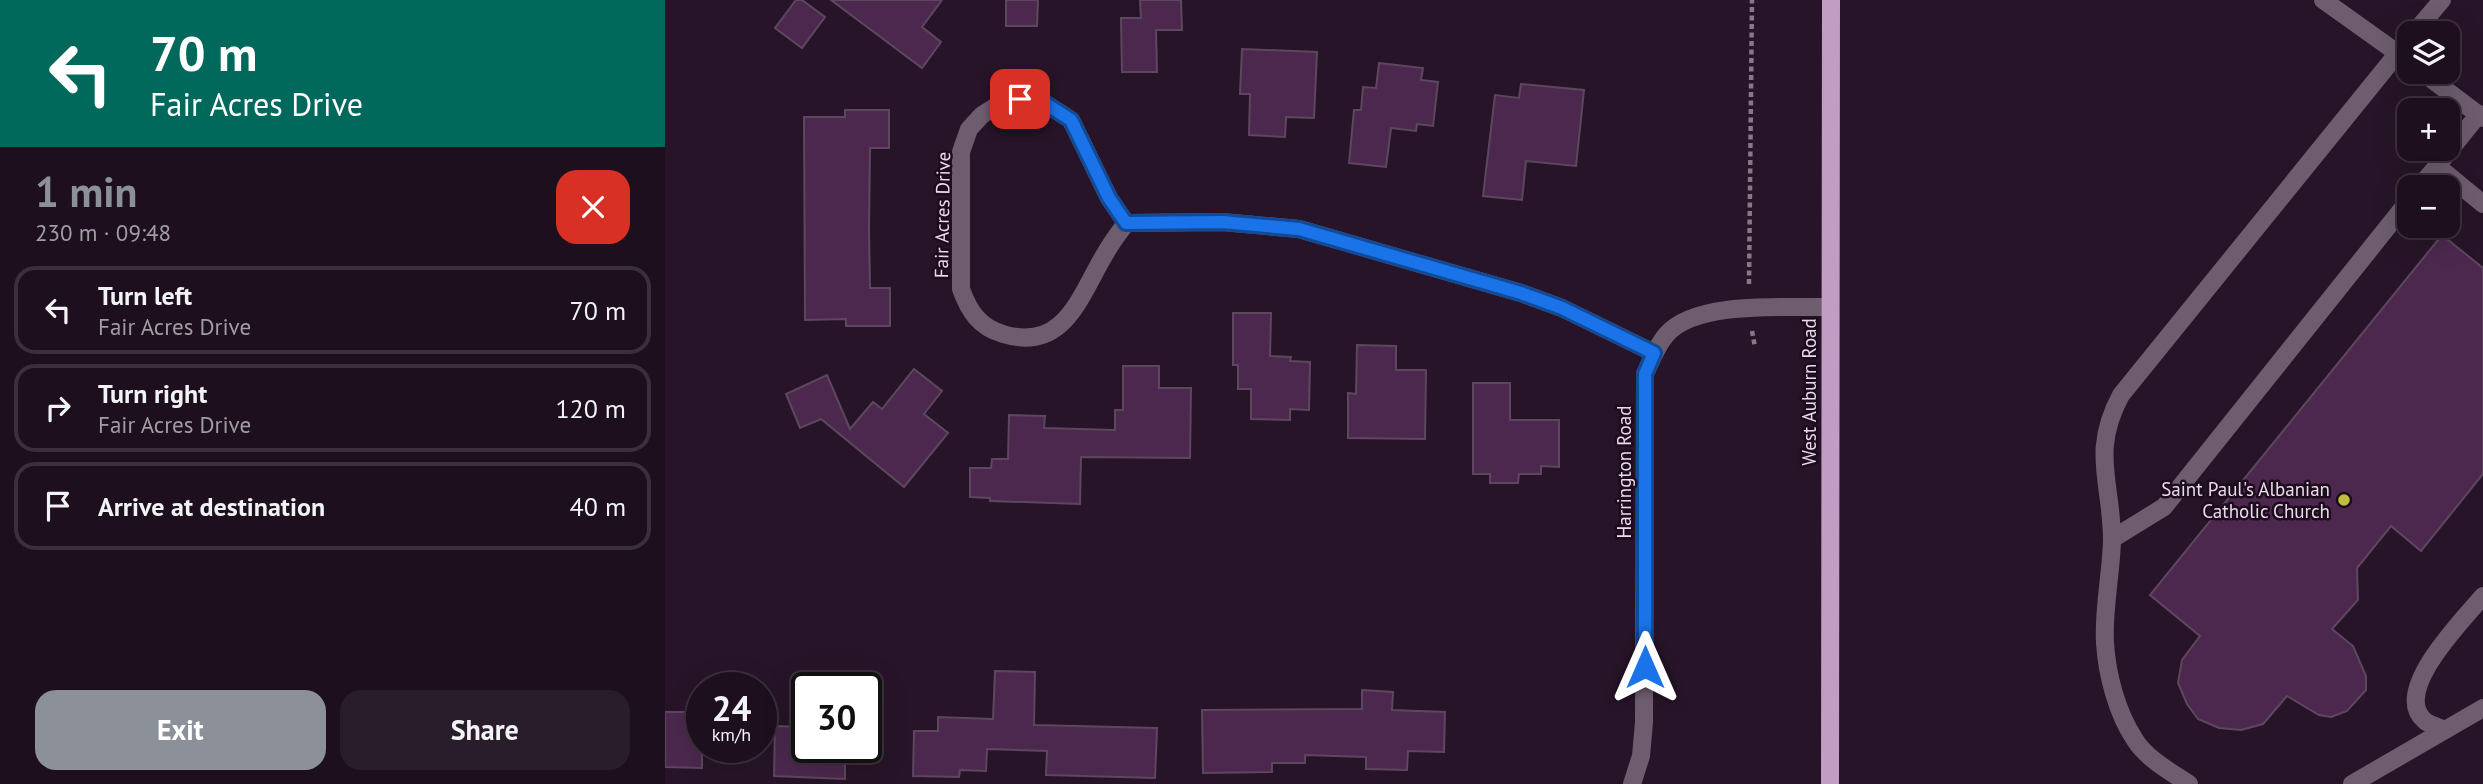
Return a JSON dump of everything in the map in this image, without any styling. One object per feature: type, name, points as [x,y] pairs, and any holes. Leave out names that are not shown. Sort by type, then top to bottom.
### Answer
[{"type":"main road","name":"West Auburn Road","points":[[1831,0],[1831,784]]},
{"type":"street","points":[[2323,0],[2397,53]]},
{"type":"street","points":[[2424,21],[2442,0]]},
{"type":"street","points":[[2189,784],[2164,768],[2136,741],[2109,675],[2105,642],[2112,540],[2103,467],[2107,421],[2121,395],[2397,64]]},
{"type":"street","points":[[2430,175],[2481,116],[2438,84]]},
{"type":"street","name":"Fair Acres Drive","points":[[1020,99],[1043,102],[1059,110],[1071,120],[1109,198],[1126,223],[1066,321],[1049,332],[1031,337],[1011,337],[993,332],[978,321],[961,289],[961,152],[969,129],[982,115],[1000,103],[1020,99]]},
{"type":"street","points":[[2437,166],[2483,204]]},
{"type":"street","points":[[2112,540],[2164,507],[2397,215]]},
{"type":"street","points":[[1126,223],[1222,222],[1299,229],[1521,293],[1562,308],[1654,353]]},
{"type":"street","name":"Harrington Road","points":[[1632,784],[1641,756],[1644,722],[1645,374],[1667,333],[1686,320],[1749,309],[1830,307]]},
{"type":"street","points":[[2445,730],[2425,722],[2417,711],[2416,689],[2432,658],[2483,596]]},
{"type":"street","points":[[2352,784],[2483,708]]},
{"type":"path","points":[[1752,0],[1749,309],[1755,347]]},
{"type":"building","points":[[796,0],[802,0],[825,17],[802,48],[775,28]]},
{"type":"building","points":[[831,0],[942,0],[922,27],[941,42],[922,68]]},
{"type":"building","points":[[1006,0],[1038,0],[1037,26],[1006,26]]},
{"type":"building","points":[[1140,0],[1181,0],[1182,30],[1156,30],[1157,72],[1122,72],[1121,18],[1141,18]]},
{"type":"building","points":[[1242,49],[1317,52],[1314,118],[1286,117],[1285,137],[1249,135],[1250,94],[1240,94]]},
{"type":"building","points":[[1379,63],[1423,68],[1421,80],[1438,82],[1433,126],[1417,124],[1416,131],[1391,128],[1386,167],[1349,163],[1354,110],[1361,110],[1363,87],[1376,88]]},
{"type":"building","points":[[1521,84],[1584,90],[1576,166],[1526,161],[1522,200],[1483,196],[1495,95],[1519,98]]},
{"type":"building","points":[[845,110],[889,110],[889,148],[870,148],[869,229],[870,288],[890,288],[890,326],[846,326],[846,319],[805,320],[804,117],[845,117]]},
{"type":"building","name":"Saint Paul's Albanian Catholic Church","points":[[2440,238],[2446,238],[2483,268],[2483,474],[2421,551],[2391,526],[2357,568],[2358,600],[2332,629],[2353,646],[2366,676],[2366,690],[2347,711],[2331,717],[2319,715],[2287,696],[2263,724],[2241,730],[2219,728],[2198,719],[2187,704],[2178,683],[2182,660],[2200,636],[2150,595]]},
{"type":"building","points":[[1233,313],[1271,313],[1270,356],[1291,357],[1290,361],[1310,362],[1309,410],[1290,409],[1290,420],[1251,419],[1251,389],[1238,389],[1238,365],[1233,365]]},
{"type":"building","points":[[1357,345],[1396,346],[1396,370],[1426,370],[1425,439],[1348,438],[1348,393],[1356,394]]},
{"type":"building","points":[[1123,366],[1159,366],[1159,388],[1191,388],[1190,458],[1081,457],[1080,504],[990,501],[990,498],[970,497],[970,468],[991,468],[992,459],[1008,459],[1009,415],[1045,416],[1044,428],[1115,430],[1115,410],[1123,410]]},
{"type":"building","points":[[914,369],[942,391],[924,414],[948,433],[904,487],[821,419],[800,428],[786,394],[827,375],[850,429],[873,402],[882,409]]},
{"type":"building","points":[[1473,383],[1510,383],[1510,420],[1559,420],[1559,467],[1541,466],[1541,474],[1519,474],[1518,483],[1490,483],[1490,474],[1473,474]]},
{"type":"building","points":[[995,671],[1035,672],[1034,725],[1157,728],[1155,778],[1046,775],[1047,751],[987,749],[986,771],[960,770],[959,777],[913,776],[914,731],[938,731],[938,717],[993,719]]},
{"type":"building","points":[[1362,690],[1393,692],[1392,710],[1445,712],[1444,752],[1408,751],[1407,770],[1366,769],[1366,757],[1305,755],[1305,763],[1272,763],[1272,772],[1203,773],[1202,710],[1362,709]]},
{"type":"building","points":[[665,712],[686,712],[686,763],[702,763],[702,768],[665,767]]},
{"type":"building","points":[[777,726],[791,726],[791,763],[845,763],[845,779],[774,776],[774,763],[777,763]]},
{"type":"place","name":"Saint Paul's Albanian Catholic Church","points":[[2344,500]]},
{"type":"route","points":[[1020,99],[1043,102],[1071,120],[1109,198],[1126,223],[1222,222],[1299,229],[1521,293],[1562,308],[1654,353],[1645,374],[1645,667]]}]
